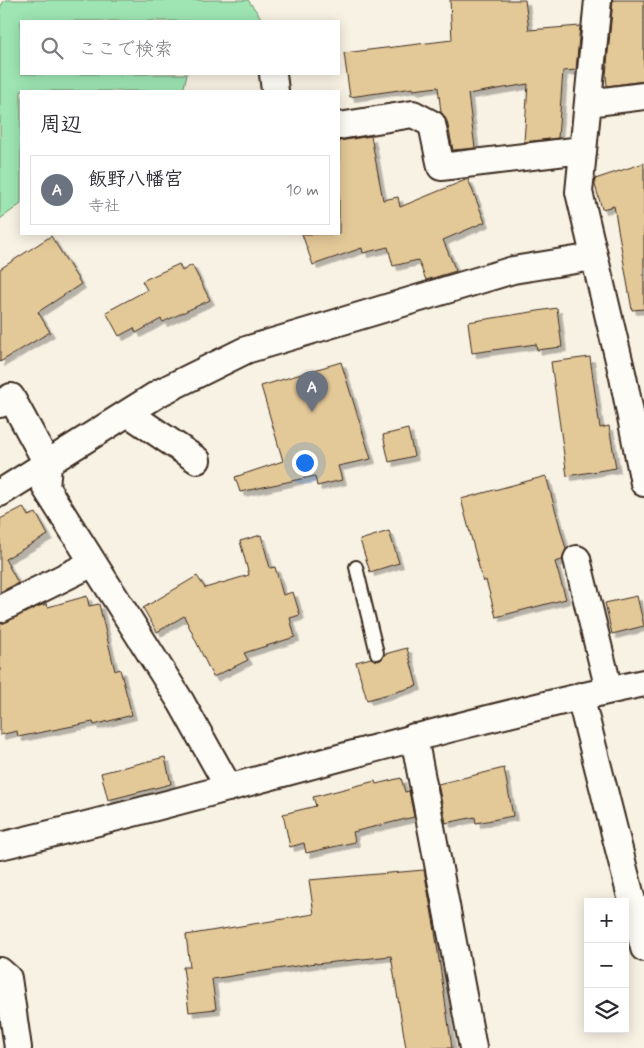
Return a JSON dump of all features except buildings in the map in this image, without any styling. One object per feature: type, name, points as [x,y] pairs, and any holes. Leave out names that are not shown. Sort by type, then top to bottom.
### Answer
[{"type":"street","points":[[598,0],[579,192],[594,257],[633,375],[644,483]]},
{"type":"street","points":[[272,75],[275,90]]},
{"type":"street","points":[[588,103],[644,96]]},
{"type":"street","points":[[340,126],[413,114],[432,124],[441,167],[582,150]]},
{"type":"street","points":[[0,493],[161,392],[246,350],[513,270],[594,257]]},
{"type":"street","points":[[0,404],[11,397],[48,464],[46,488],[181,702],[229,788]]},
{"type":"street","points":[[128,413],[197,460]]},
{"type":"street","points":[[577,559],[609,690]]},
{"type":"street","points":[[0,609],[93,563]]},
{"type":"street","points":[[0,846],[127,817],[414,737],[580,696],[644,683]]},
{"type":"street","points":[[580,696],[643,939]]},
{"type":"street","points":[[414,737],[472,1048]]},
{"type":"street","points":[[0,971],[8,978],[18,1048]]},
{"type":"lane","points":[[356,567],[377,652]]},
{"type":"green space","points":[[5,0],[248,0],[262,20],[20,20],[20,75],[187,75],[183,90],[20,90],[20,205],[0,219],[0,7]]},
{"type":"place","name":"飯野八幡宮","points":[[312,412]]}]
